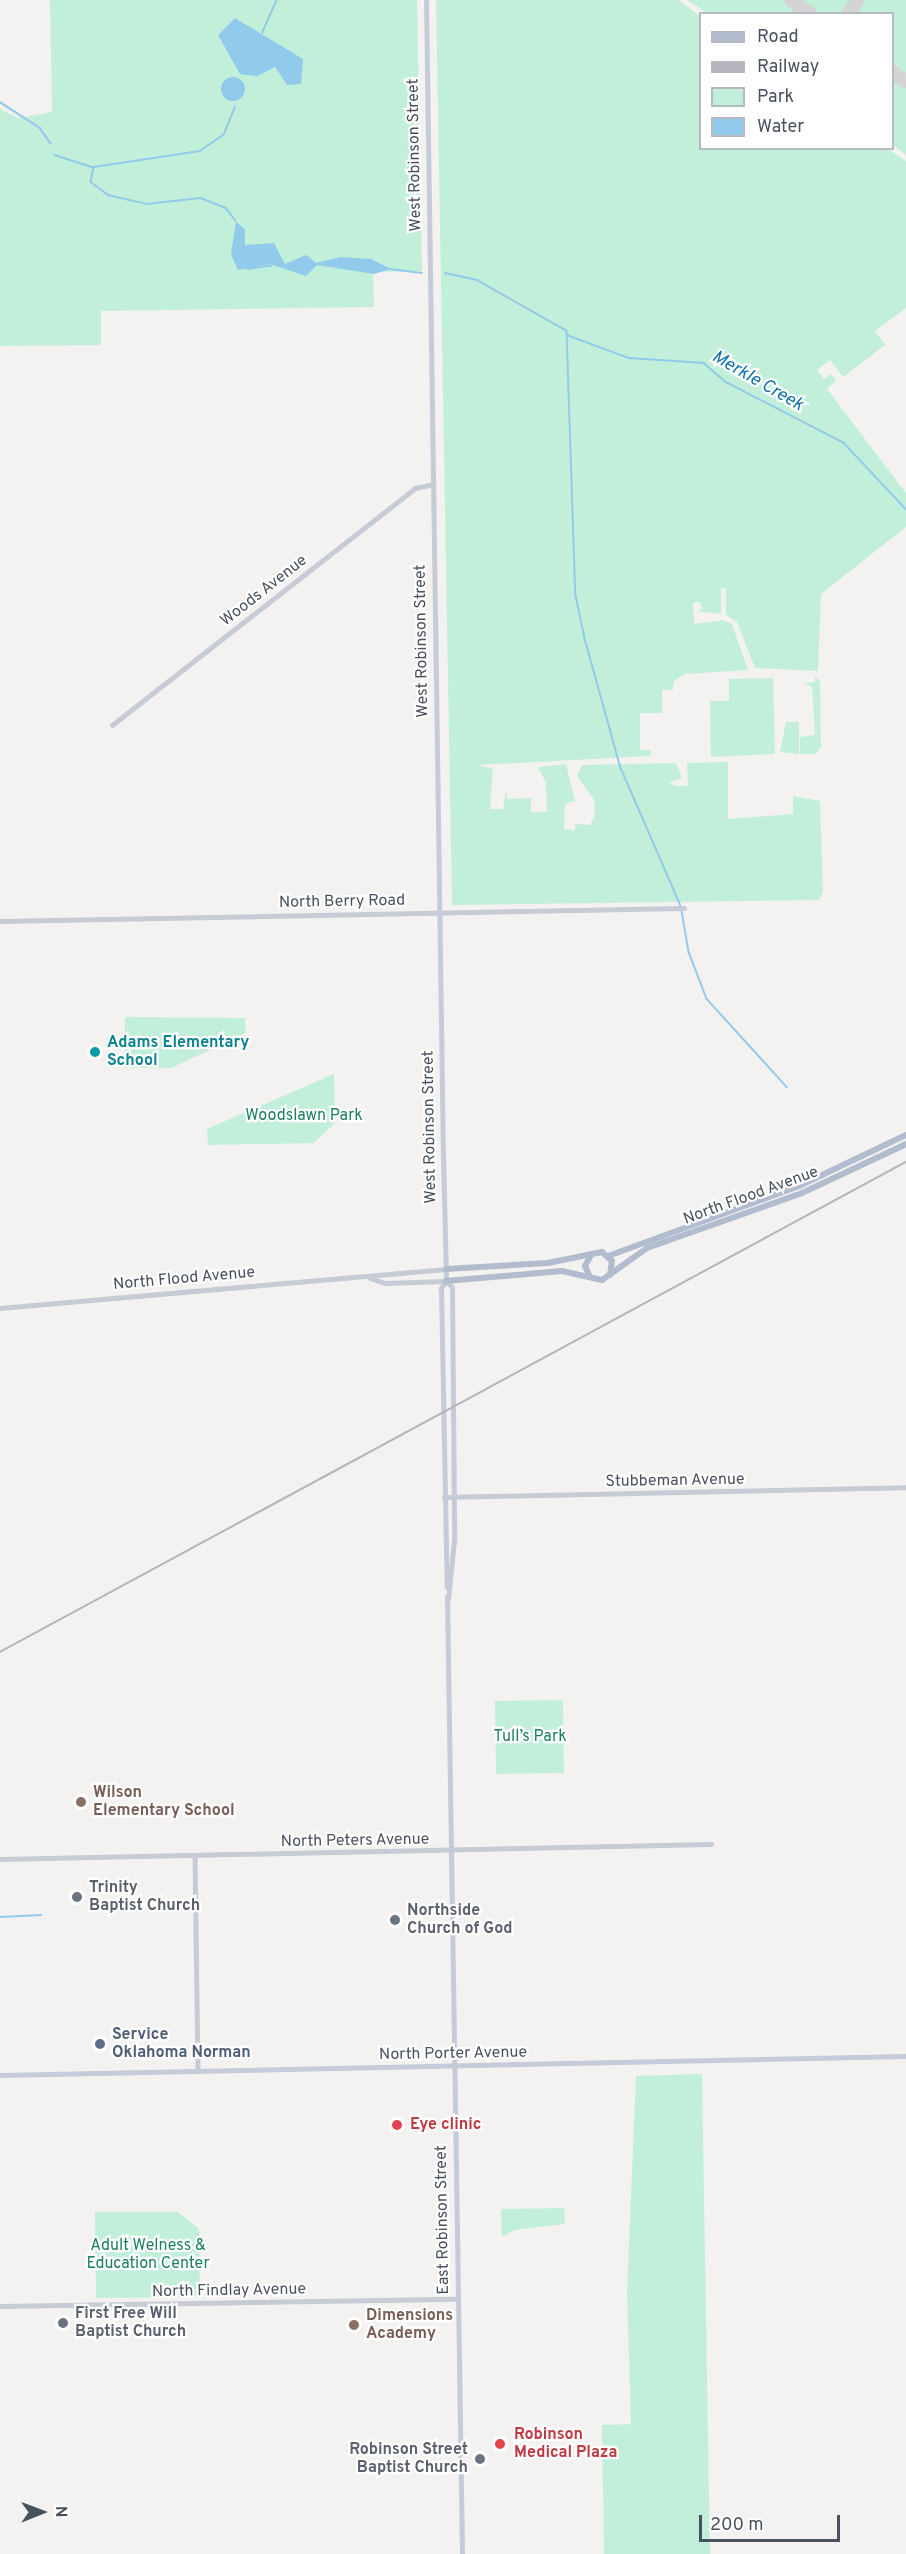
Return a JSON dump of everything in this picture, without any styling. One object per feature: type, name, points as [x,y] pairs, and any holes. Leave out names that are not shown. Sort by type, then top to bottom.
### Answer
[{"type":"main road","name":"West Robinson Street","points":[[426,0],[446,1269],[447,1281],[452,1287],[454,1497],[448,1599]]},
{"type":"main road","name":"North Flood Avenue","points":[[608,1256],[790,1190],[906,1135]]},
{"type":"main road","name":"North Flood Avenue","points":[[609,1275],[647,1248],[802,1193],[906,1144]]},
{"type":"main road","name":"North Flood Avenue","points":[[446,1269],[548,1263],[592,1254]]},
{"type":"main road","points":[[592,1254],[608,1256],[613,1266],[609,1275],[602,1280],[589,1275],[585,1266],[592,1254]]},
{"type":"main road","name":"North Flood Avenue","points":[[447,1281],[561,1271],[589,1275]]},
{"type":"main road","name":"West Robinson Street","points":[[447,1281],[441,1288],[450,1742]]},
{"type":"main road","name":"East Robinson Street","points":[[450,1742],[453,2068],[462,2554]]},
{"type":"main road","name":"North Porter Avenue","points":[[0,2075],[453,2068],[906,2056]]},
{"type":"street","name":"Woods Avenue","points":[[112,725],[415,488],[435,484]]},
{"type":"street","name":"North Berry Road","points":[[0,921],[682,908]]},
{"type":"street","name":"North Flood Avenue","points":[[0,1308],[370,1278],[446,1269]]},
{"type":"street","name":"North Flood Avenue","points":[[370,1278],[385,1283],[447,1281]]},
{"type":"street","name":"Stubbeman Avenue","points":[[444,1497],[906,1487]]},
{"type":"street","name":"North Peters Avenue","points":[[0,1859],[451,1852],[711,1844]]},
{"type":"street","points":[[195,1856],[198,2071]]},
{"type":"street","name":"North Findlay Avenue","points":[[0,2306],[458,2299]]},
{"type":"green space","points":[[50,0],[417,0],[422,271],[373,272],[374,307],[101,311],[101,345],[0,346],[0,109],[18,118],[52,112]]},
{"type":"green space","points":[[436,0],[678,0],[699,15],[699,150],[890,150],[906,161],[906,308],[875,331],[885,345],[843,377],[830,360],[817,370],[824,379],[831,374],[836,380],[827,389],[906,493],[906,527],[821,594],[818,671],[755,668],[737,622],[726,615],[726,589],[721,588],[721,614],[697,611],[703,609],[699,601],[693,603],[694,624],[723,620],[732,624],[748,670],[685,674],[674,681],[673,690],[662,690],[662,713],[640,713],[640,750],[651,750],[650,756],[477,765],[493,769],[490,809],[503,809],[506,790],[507,799],[531,798],[531,812],[547,812],[546,783],[538,767],[566,764],[575,801],[565,804],[564,829],[575,830],[575,824],[590,825],[595,815],[594,799],[577,776],[582,765],[676,763],[682,778],[669,783],[688,786],[687,763],[728,762],[728,819],[793,814],[793,796],[820,801],[823,892],[819,900],[452,905]]},
{"type":"green space","points":[[687,0],[782,0],[800,12],[705,12]]},
{"type":"green space","points":[[797,0],[853,0],[844,12],[814,12]]},
{"type":"green space","points":[[862,0],[906,0],[906,76],[894,68],[894,12],[854,12]]},
{"type":"green space","points":[[894,79],[906,87],[906,155],[894,146]]},
{"type":"green space","points":[[815,677],[820,681],[821,747],[816,754],[800,754],[800,737],[815,735],[812,687],[803,683],[815,682]]},
{"type":"green space","points":[[773,678],[775,754],[711,757],[710,701],[729,701],[729,679]]},
{"type":"green space","points":[[786,722],[799,722],[799,754],[780,752]]},
{"type":"green space","points":[[125,1017],[245,1018],[246,1033],[171,1068],[124,1068]]},
{"type":"green space","name":"Woodslawn Park","points":[[334,1074],[335,1123],[314,1143],[208,1145],[207,1129]]},
{"type":"green space","name":"Tull’s Park","points":[[563,1700],[564,1773],[496,1774],[495,1701]]},
{"type":"green space","points":[[702,2074],[710,2554],[604,2554],[602,2425],[631,2424],[627,2292],[636,2076]]},
{"type":"green space","points":[[564,2208],[565,2224],[514,2230],[502,2237],[501,2209]]},
{"type":"green space","name":"Adult Welness & Education Center","points":[[95,2212],[178,2212],[199,2229],[200,2297],[96,2298]]},
{"type":"water","points":[[235,18],[303,59],[301,84],[287,85],[275,67],[257,76],[240,74],[218,35]]},
{"type":"water","points":[[233,77],[241,81],[245,89],[241,97],[233,101],[225,97],[221,89],[225,81]]},
{"type":"water","points":[[236,222],[245,229],[245,245],[274,243],[285,264],[306,255],[316,263],[340,257],[371,259],[391,269],[374,274],[317,265],[306,276],[270,264],[238,270],[231,254]]},
{"type":"waterway","points":[[262,33],[276,1]]},
{"type":"waterway","name":"Merkle Creek","points":[[0,102],[40,128],[51,144]]},
{"type":"waterway","points":[[94,167],[200,151],[224,134],[235,107]]},
{"type":"waterway","name":"Merkle Creek","points":[[55,155],[93,167]]},
{"type":"waterway","name":"Merkle Creek","points":[[94,167],[91,182],[108,195],[146,204],[201,198],[226,208],[236,221]]},
{"type":"waterway","name":"Merkle Creek","points":[[248,269],[272,265]]},
{"type":"waterway","name":"Merkle Creek","points":[[390,269],[422,273]]},
{"type":"waterway","points":[[445,273],[477,280],[567,331],[576,596],[584,635],[621,768],[681,906]]},
{"type":"waterway","name":"Merkle Creek","points":[[567,335],[629,358],[704,363],[726,382],[844,443],[906,509]]},
{"type":"waterway","points":[[682,911],[689,952],[707,999],[787,1087]]},
{"type":"waterway","points":[[0,1917],[41,1915]]},
{"type":"taxiway","points":[[791,0],[807,12]]},
{"type":"taxiway","points":[[849,12],[858,0]]},
{"type":"taxiway","points":[[894,73],[906,81]]},
{"type":"railway","points":[[0,1652],[906,1162]]},
{"type":"place","name":"Adams Elementary School","points":[[95,1052]]},
{"type":"place","name":"Wilson Elementary School","points":[[81,1802]]},
{"type":"place","name":"Trinity Baptist Church","points":[[77,1897]]},
{"type":"place","name":"Northside Church of God","points":[[395,1920]]},
{"type":"place","name":"Service Oklahoma Norman","points":[[100,2044]]},
{"type":"place","name":"Eye clinic","points":[[397,2125]]},
{"type":"place","name":"First Free Will Baptist Church","points":[[63,2323]]},
{"type":"place","name":"Dimensions Academy","points":[[354,2325]]},
{"type":"place","name":"Robinson Medical Plaza","points":[[500,2444]]},
{"type":"place","name":"Robinson Street Baptist Church","points":[[480,2459]]}]
